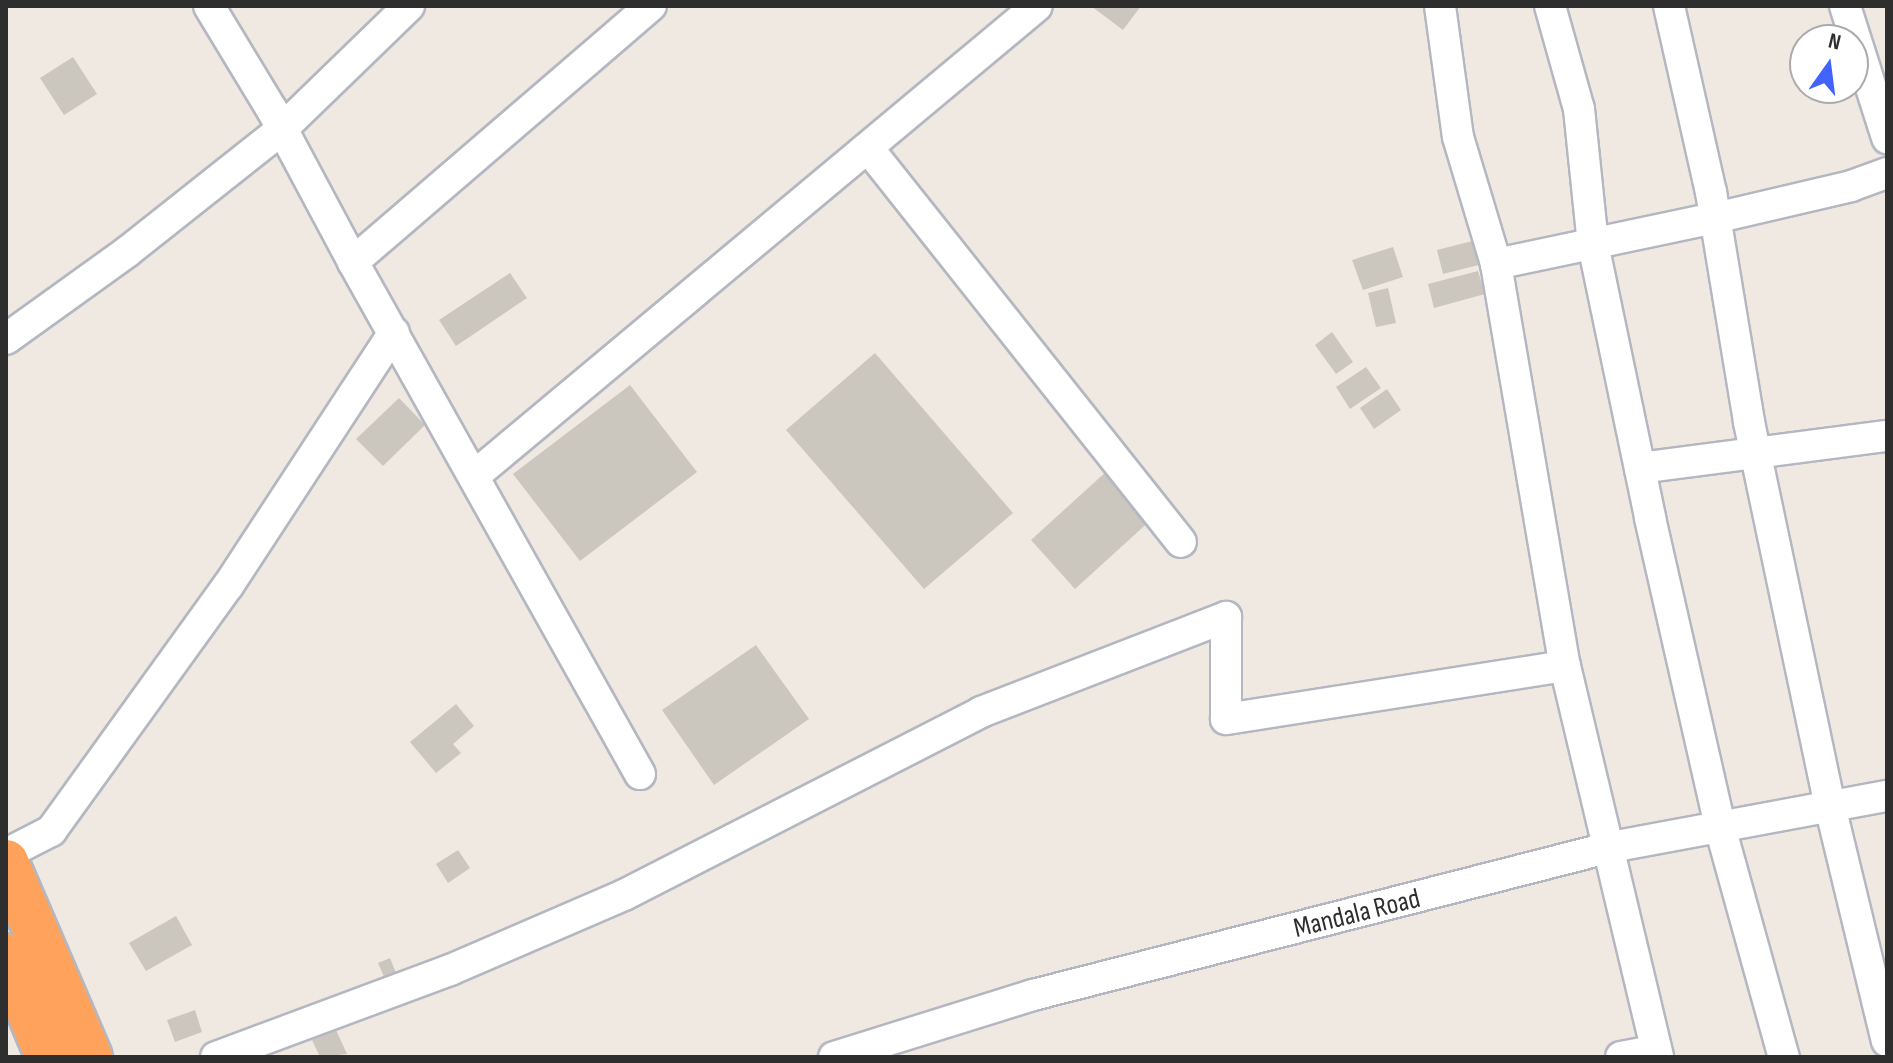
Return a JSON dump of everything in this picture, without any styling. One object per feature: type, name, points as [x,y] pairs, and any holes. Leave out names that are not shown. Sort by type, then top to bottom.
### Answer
[{"type":"highway","points":[[6,862],[90,1057]]},
{"type":"highway","points":[[6,956],[48,1057]]},
{"type":"street","points":[[209,6],[277,119],[353,262],[640,774]]},
{"type":"street","points":[[6,339],[127,252],[409,6]]},
{"type":"street","points":[[353,262],[651,6]]},
{"type":"street","points":[[474,476],[1037,6]]},
{"type":"street","points":[[1440,6],[1458,137],[1496,264],[1565,666],[1611,847],[1657,1054],[1621,1057]]},
{"type":"street","points":[[1550,6],[1579,109],[1593,244],[1640,468],[1720,827],[1784,1057]]},
{"type":"street","points":[[1669,6],[1715,218],[1756,454],[1830,806],[1887,1041]]},
{"type":"street","points":[[1845,6],[1887,138]]},
{"type":"street","points":[[868,148],[1181,542]]},
{"type":"street","points":[[1496,264],[1715,218],[1851,186],[1887,173]]},
{"type":"street","points":[[6,854],[51,831],[228,586],[394,332]]},
{"type":"street","points":[[1640,468],[1887,436]]},
{"type":"street","points":[[216,1057],[450,970],[624,895],[981,712],[1226,617],[1226,719],[1565,666]]},
{"type":"street","name":"Mandala Road","points":[[834,1057],[1033,995],[1611,847],[1887,796]]},
{"type":"building","points":[[1091,6],[1141,6],[1123,30]]},
{"type":"building","points":[[73,57],[97,94],[64,115],[40,78]]},
{"type":"building","points":[[1480,239],[1486,263],[1443,274],[1437,250]]},
{"type":"building","points":[[1393,247],[1403,277],[1363,290],[1352,260]]},
{"type":"building","points":[[1478,271],[1485,294],[1434,308],[1428,284]]},
{"type":"building","points":[[510,273],[527,298],[456,346],[439,320]]},
{"type":"building","points":[[1388,288],[1396,323],[1376,327],[1368,293]]},
{"type":"building","points":[[1332,332],[1353,362],[1336,374],[1315,345]]},
{"type":"building","points":[[875,353],[1013,513],[924,589],[786,430]]},
{"type":"building","points":[[1366,367],[1381,388],[1350,409],[1336,387]]},
{"type":"building","points":[[630,385],[697,472],[580,561],[513,474]]},
{"type":"building","points":[[1387,389],[1401,410],[1374,429],[1360,408]]},
{"type":"building","points":[[399,398],[425,425],[383,466],[356,439]]},
{"type":"building","points":[[1108,470],[1153,518],[1075,589],[1031,540]]},
{"type":"building","points":[[756,645],[809,719],[714,785],[662,710]]},
{"type":"building","points":[[456,704],[474,726],[453,744],[461,753],[436,773],[410,742]]},
{"type":"building","points":[[458,850],[470,868],[448,883],[436,864]]},
{"type":"building","points":[[176,916],[192,945],[146,971],[129,943]]},
{"type":"building","points":[[390,958],[400,983],[389,988],[378,963]]},
{"type":"building","points":[[195,1010],[202,1032],[175,1042],[167,1020]]},
{"type":"building","points":[[336,1030],[347,1054],[320,1057],[312,1040]]}]
